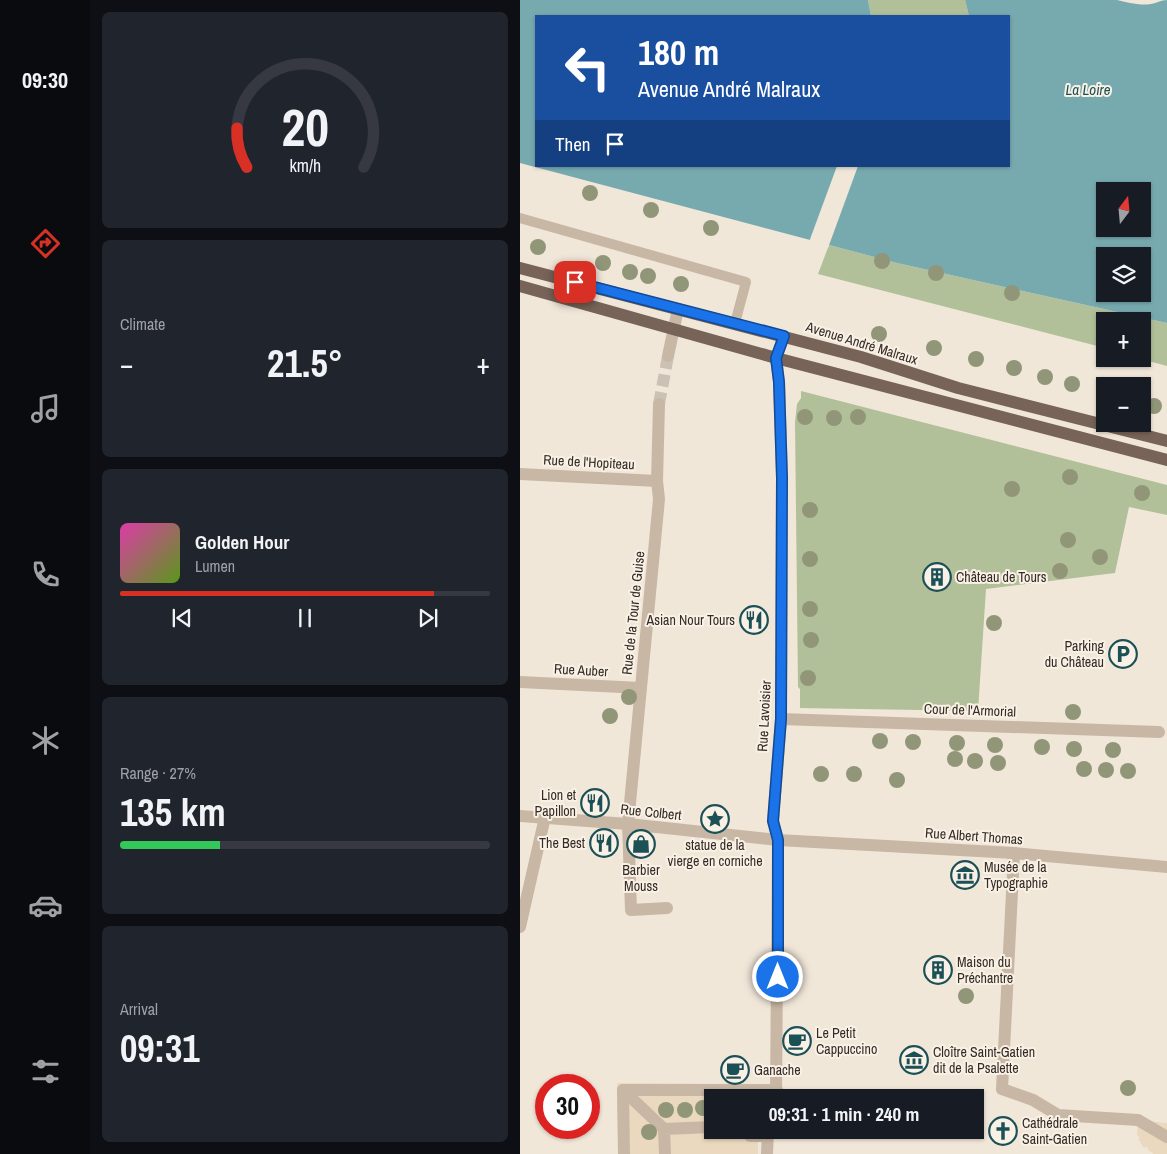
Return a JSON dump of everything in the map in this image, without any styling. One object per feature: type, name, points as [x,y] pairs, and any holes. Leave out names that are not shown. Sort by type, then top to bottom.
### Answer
[{"type":"main road","name":"Avenue André Malraux","points":[[520,268],[861,357],[958,388],[1167,441]]},
{"type":"main road","points":[[520,286],[776,358],[1167,460]]},
{"type":"street","points":[[668,356],[672,328],[678,309]]},
{"type":"street","name":"Rue Lavoisier","points":[[777,1089],[778,840],[773,821],[781,719],[782,478],[779,382],[776,358],[784,336]]},
{"type":"street","name":"Rue de la Tour de Guise","points":[[659,404],[657,481],[659,499],[628,824],[632,910],[667,908]]},
{"type":"street","name":"Rue de l'Hopiteau","points":[[522,474],[657,481]]},
{"type":"street","name":"Rue Auber","points":[[520,682],[641,688]]},
{"type":"street","name":"Cour de l'Armorial","points":[[781,719],[1158,732]]},
{"type":"street","name":"Rue Colbert","points":[[520,816],[628,824],[778,840]]},
{"type":"street","points":[[520,927],[545,817]]},
{"type":"street","name":"Rue Albert Thomas","points":[[778,840],[1014,853],[1167,867]]},
{"type":"street","points":[[1014,853],[1002,1089],[1033,1100],[1058,1115],[1138,1120],[1167,1137]]},
{"type":"street","points":[[623,1090],[704,1092]]},
{"type":"street","points":[[623,1090],[664,1129],[665,1154]]},
{"type":"street","points":[[623,1090],[624,1154]]},
{"type":"street","points":[[664,1129],[704,1127]]},
{"type":"street","points":[[768,1139],[768,1154]]},
{"type":"lane","points":[[520,218],[746,282],[735,323]]},
{"type":"green space","points":[[868,0],[965,0],[969,15],[871,15]]},
{"type":"green space","points":[[829,245],[897,263],[1118,312],[1096,312],[1096,346],[818,274]]},
{"type":"green space","points":[[1151,319],[1167,323],[1167,366],[1151,362]]},
{"type":"green space","points":[[801,391],[1167,485],[1167,515],[1129,507],[1115,573],[986,589],[978,711],[800,708],[800,689],[798,687],[795,422]]},
{"type":"shaded area","points":[[617,1083],[758,1084],[758,1089],[704,1089],[704,1139],[758,1139],[758,1154],[618,1154]]},
{"type":"shaded area","points":[[1138,1120],[1167,1123],[1167,1154],[1154,1154],[1148,1148],[1144,1148],[1137,1135]]},
{"type":"water","name":"La Loire","points":[[520,0],[868,0],[871,15],[535,15],[535,167],[520,163]]},
{"type":"water","name":"La Loire","points":[[965,0],[1117,0],[1133,4],[1151,4],[1167,0],[1167,323],[1151,319],[1151,312],[1118,312],[897,263],[535,167],[1010,167],[1010,15],[969,15]]},
{"type":"pier","points":[[837,167],[858,167],[828,248],[809,242]]},
{"type":"tunnel","points":[[659,404],[668,356]]},
{"type":"place","name":"Château de Tours","points":[[937,577]]},
{"type":"place","name":"Asian Nour Tours","points":[[754,620]]},
{"type":"place","name":"Parking du Château","points":[[1123,654]]},
{"type":"place","name":"Lion et Papillon","points":[[595,803]]},
{"type":"place","name":"statue de la vierge en corniche","points":[[715,819]]},
{"type":"place","name":"The Best","points":[[604,843]]},
{"type":"place","name":"Barbier Mouss","points":[[641,844]]},
{"type":"place","name":"Musée de la Typographie","points":[[965,875]]},
{"type":"place","name":"Maison du Préchantre","points":[[938,970]]},
{"type":"place","name":"Le Petit Cappuccino","points":[[797,1041]]},
{"type":"place","name":"Cloître Saint-Gatien dit de la Psalette","points":[[914,1060]]},
{"type":"place","name":"Ganache","points":[[735,1070]]},
{"type":"place","name":"Cathédrale Saint-Gatien","points":[[1003,1131]]},
{"type":"route","points":[[575,282],[784,336],[776,358],[779,382],[782,478],[781,719],[773,821],[778,840],[778,977]]}]
